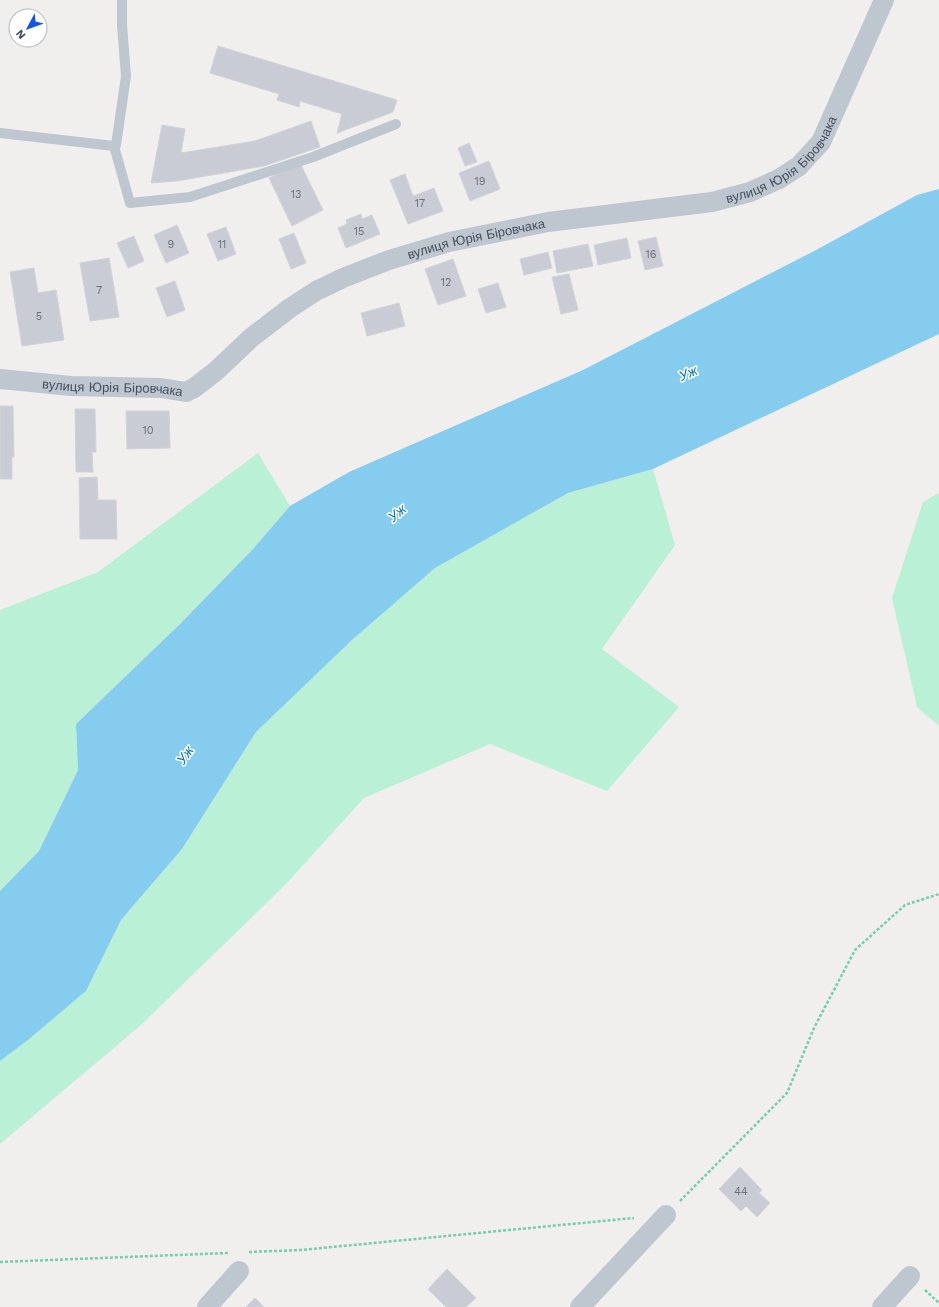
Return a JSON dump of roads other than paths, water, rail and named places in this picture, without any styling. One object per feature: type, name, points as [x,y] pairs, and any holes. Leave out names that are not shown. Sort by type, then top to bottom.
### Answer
[{"type":"street","name":"вулиця Юрія Біровчака","points":[[0,379],[71,386],[161,388],[186,392],[194,388],[216,371],[252,337],[290,308],[316,291],[343,278],[389,260],[449,242],[548,222],[712,202],[750,192],[779,179],[799,166],[821,142],[884,0]]},
{"type":"street","points":[[580,1307],[666,1215]]},
{"type":"street","points":[[207,1307],[239,1271]]},
{"type":"street","points":[[882,1307],[910,1276]]},
{"type":"lane","points":[[114,146],[118,143],[126,76],[122,25],[122,0]]},
{"type":"lane","points":[[114,146],[130,203],[190,197],[313,157],[396,124]]},
{"type":"lane","points":[[0,133],[114,146]]},
{"type":"water","name":"Уж","points":[[939,189],[939,334],[653,469],[568,493],[435,568],[352,640],[256,732],[182,849],[121,920],[86,991],[28,1040],[0,1061],[0,891],[39,851],[78,770],[76,724],[180,624],[253,549],[290,506],[349,472],[583,370],[818,249],[917,195]]}]
